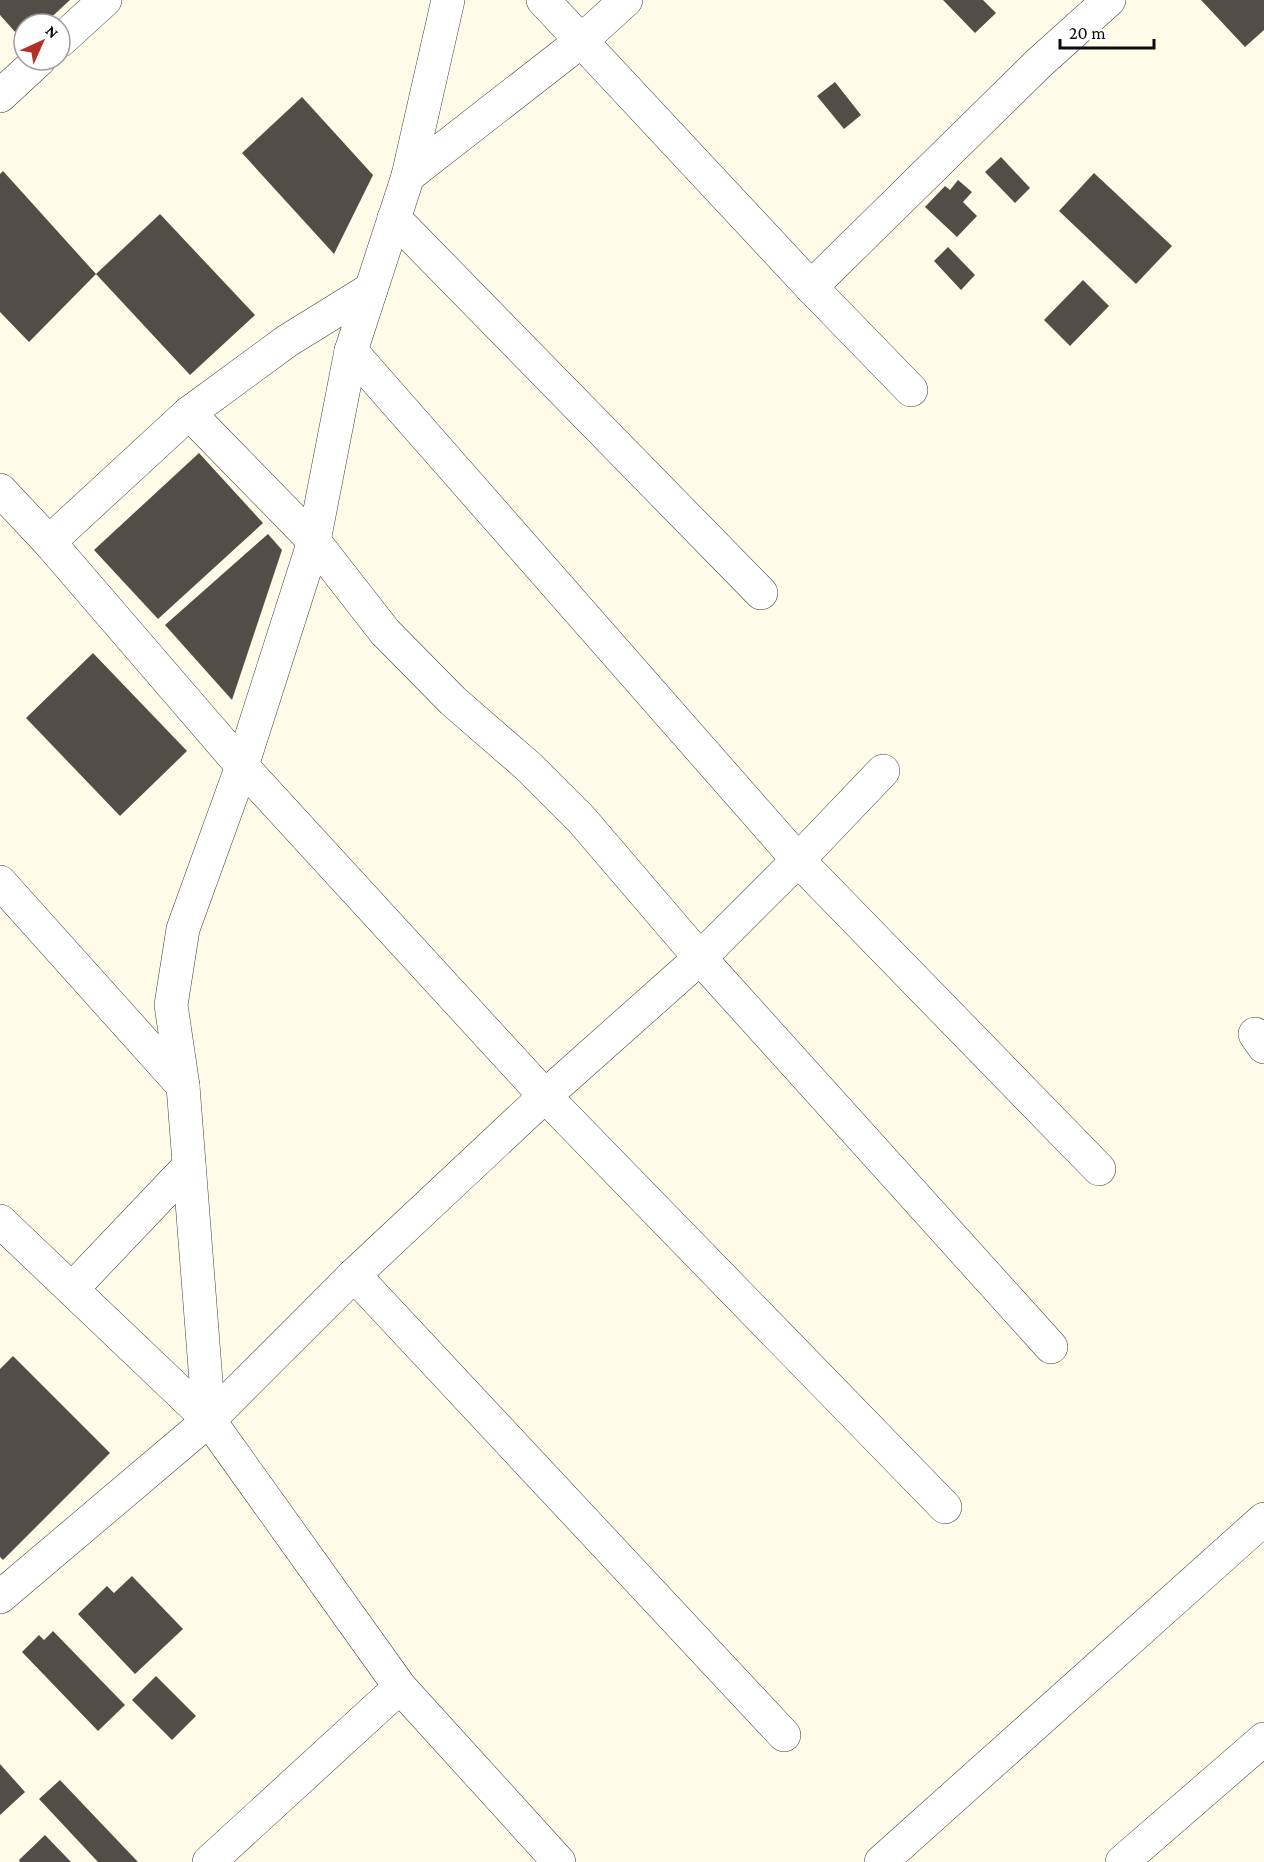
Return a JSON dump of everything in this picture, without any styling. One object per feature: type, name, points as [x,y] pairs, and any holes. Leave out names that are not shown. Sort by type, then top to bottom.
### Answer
[{"type":"street","points":[[72,30],[105,0]]},
{"type":"street","points":[[209,1420],[183,1086],[171,1005],[183,929],[242,766],[314,541],[351,351],[408,176],[448,0]]},
{"type":"street","points":[[543,0],[811,287],[911,390]]},
{"type":"street","points":[[408,176],[580,42],[626,0]]},
{"type":"street","points":[[811,287],[1039,63],[1109,0]]},
{"type":"street","points":[[0,96],[26,72]]},
{"type":"street","points":[[394,218],[761,593]]},
{"type":"street","points":[[49,542],[189,413],[287,341],[371,289]]},
{"type":"street","points":[[351,351],[798,860],[1099,1169]]},
{"type":"street","points":[[189,413],[314,541],[385,632],[453,701],[528,767],[581,819],[700,958],[1051,1347]]},
{"type":"street","points":[[0,490],[49,542],[242,766],[545,1096],[945,1507]]},
{"type":"street","points":[[0,1597],[209,1420],[354,1275],[545,1096],[700,958],[883,771]]},
{"type":"street","points":[[0,882],[183,1086]]},
{"type":"street","points":[[72,1289],[189,1166]]},
{"type":"street","points":[[0,1221],[209,1420],[400,1687],[559,1862]]},
{"type":"street","points":[[354,1275],[784,1734]]},
{"type":"street","points":[[881,1862],[1264,1519]]},
{"type":"street","points":[[228,1856],[400,1687]]},
{"type":"street","points":[[1122,1862],[1264,1739]]},
{"type":"building","points":[[0,0],[70,0],[57,12],[12,12],[12,28],[0,15]]},
{"type":"building","points":[[943,0],[983,0],[996,13],[975,33]]},
{"type":"building","points":[[1201,0],[1264,0],[1264,30],[1245,47]]},
{"type":"building","points":[[835,82],[861,115],[844,129],[817,96]]},
{"type":"building","points":[[302,97],[373,175],[334,254],[242,153]]},
{"type":"building","points":[[1001,157],[1030,188],[1015,203],[985,172]]},
{"type":"building","points":[[3,171],[96,274],[29,342],[0,312],[0,174]]},
{"type":"building","points":[[1094,173],[1172,246],[1136,284],[1059,211]]},
{"type":"building","points":[[958,180],[972,192],[963,202],[977,216],[957,237],[925,207],[945,186],[950,190]]},
{"type":"building","points":[[160,214],[255,315],[190,375],[96,274]]},
{"type":"building","points":[[948,247],[975,275],[961,290],[934,261]]},
{"type":"building","points":[[1083,280],[1109,306],[1070,346],[1044,320]]},
{"type":"building","points":[[199,453],[263,523],[158,619],[94,550]]},
{"type":"building","points":[[268,534],[282,550],[232,700],[165,625]]},
{"type":"building","points":[[93,653],[187,751],[120,816],[26,718]]},
{"type":"building","points":[[13,1356],[110,1453],[3,1560],[0,1557],[0,1369]]},
{"type":"building","points":[[132,1576],[183,1629],[135,1674],[78,1614],[107,1586],[114,1593]]},
{"type":"building","points":[[53,1631],[125,1705],[98,1731],[22,1652],[39,1635],[44,1640]]},
{"type":"building","points":[[156,1676],[196,1716],[172,1740],[132,1700]]},
{"type":"building","points":[[0,1764],[25,1792],[0,1815]]},
{"type":"building","points":[[60,1780],[138,1862],[98,1862],[39,1799]]},
{"type":"building","points":[[45,1835],[71,1862],[20,1862],[19,1860]]}]
